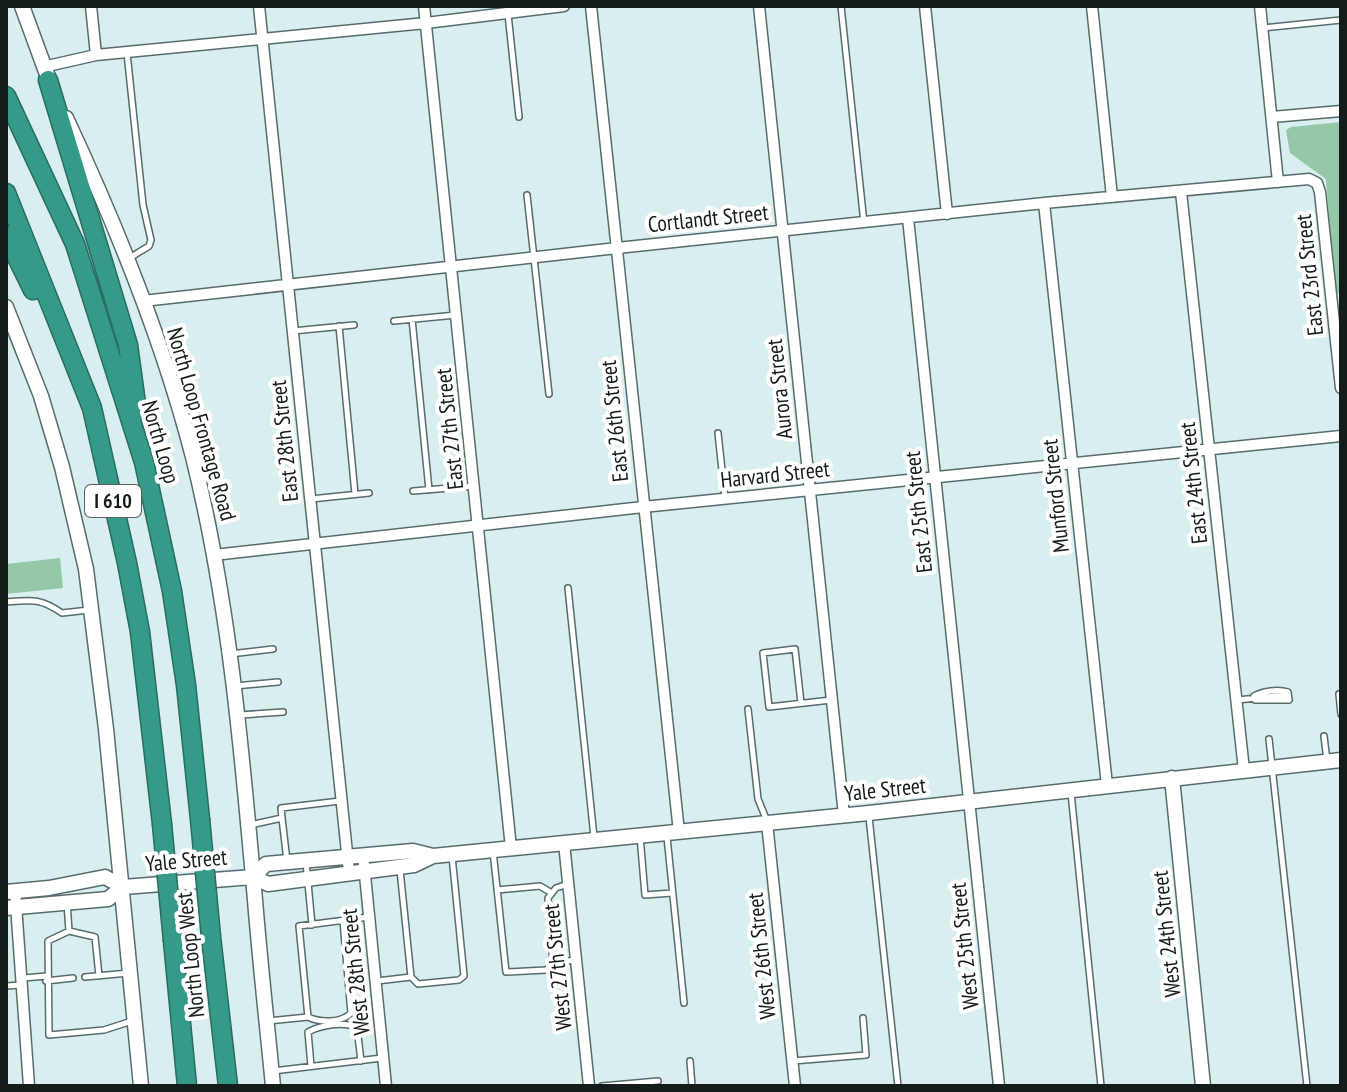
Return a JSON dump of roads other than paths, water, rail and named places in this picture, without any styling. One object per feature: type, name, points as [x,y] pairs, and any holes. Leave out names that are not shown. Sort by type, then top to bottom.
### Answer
[{"type":"highway","points":[[46,73],[128,345],[144,462]]},
{"type":"highway","name":"North Loop","points":[[6,96],[75,244],[144,462],[172,591],[186,685],[200,819]]},
{"type":"highway","name":"I 610","points":[[6,193],[92,408]]},
{"type":"highway","points":[[6,235],[92,408]]},
{"type":"highway","name":"North Loop West","points":[[92,408],[140,632],[187,1086]]},
{"type":"highway","name":"North Loop West","points":[[200,819],[228,1086]]},
{"type":"main road","name":"North Loop Frontage Road","points":[[22,6],[46,73],[128,259],[181,414],[214,555],[234,687],[273,1078]]},
{"type":"main road","points":[[6,308],[41,396],[86,569],[123,887],[141,1086]]},
{"type":"main road","name":"Yale Street","points":[[10,891],[49,888],[105,877],[123,887],[253,877],[268,884],[414,865],[433,856],[869,813],[1334,761]]},
{"type":"main road","name":"West 24th Street","points":[[1172,778],[1203,1086]]},
{"type":"main road","name":"Yale Street","points":[[253,877],[266,864],[287,861],[413,851],[433,856]]},
{"type":"main road","name":"Yale Street","points":[[11,908],[108,899],[123,887]]},
{"type":"street","points":[[91,6],[96,55]]},
{"type":"street","name":"East 28th Street","points":[[259,6],[349,872]]},
{"type":"street","name":"East 27th Street","points":[[424,6],[511,848]]},
{"type":"street","points":[[46,73],[96,55],[426,23],[564,6]]},
{"type":"street","name":"East 26th Street","points":[[591,6],[673,833]]},
{"type":"street","name":"Aurora Street","points":[[759,6],[844,815]]},
{"type":"street","points":[[925,6],[947,214]]},
{"type":"street","points":[[1092,6],[1112,197]]},
{"type":"street","points":[[1260,6],[1278,182]]},
{"type":"street","points":[[1272,117],[1341,111]]},
{"type":"street","name":"East 23rd Street","points":[[1278,182],[1309,179],[1319,186],[1337,308],[1341,388]]},
{"type":"street","name":"Cortlandt Street","points":[[143,301],[1044,203],[1278,182]]},
{"type":"street","name":"East 24th Street","points":[[1181,192],[1244,770]]},
{"type":"street","name":"Munford Street","points":[[1044,203],[1107,785]]},
{"type":"street","name":"East 25th Street","points":[[908,218],[969,802]]},
{"type":"street","name":"Harvard Street","points":[[214,555],[643,507],[1341,436]]},
{"type":"street","name":"West 25th Street","points":[[969,802],[999,1086]]},
{"type":"street","name":"West 26th Street","points":[[767,823],[795,1086]]},
{"type":"street","name":"West 27th Street","points":[[564,843],[589,1086]]},
{"type":"street","name":"West 28th Street","points":[[363,855],[386,1086]]},
{"type":"street","points":[[10,891],[23,982],[29,1086]]},
{"type":"lane","points":[[841,6],[864,223]]},
{"type":"lane","points":[[508,13],[519,117]]},
{"type":"lane","points":[[1262,28],[1341,20]]},
{"type":"lane","points":[[127,53],[143,205],[151,240],[149,246],[128,259]]},
{"type":"lane","points":[[527,195],[549,394]]},
{"type":"lane","points":[[394,321],[457,315]]},
{"type":"lane","points":[[412,319],[429,490]]},
{"type":"lane","points":[[293,331],[354,325]]},
{"type":"lane","points":[[339,326],[355,494]]},
{"type":"lane","points":[[718,433],[725,499]]},
{"type":"lane","points":[[413,491],[475,486]]},
{"type":"lane","points":[[310,499],[369,493]]},
{"type":"lane","points":[[568,588],[594,840]]},
{"type":"lane","points":[[6,602],[35,599],[62,613],[92,610]]},
{"type":"lane","points":[[229,655],[273,649]]},
{"type":"lane","points":[[801,703],[795,649],[763,653],[769,707],[832,700]]},
{"type":"lane","points":[[234,687],[278,682]]},
{"type":"lane","points":[[1339,694],[1341,714]]},
{"type":"lane","points":[[1237,700],[1284,695],[1289,700]]},
{"type":"lane","points":[[748,709],[758,799],[767,823]]},
{"type":"lane","points":[[237,716],[283,712]]},
{"type":"lane","points":[[1324,736],[1334,761]]},
{"type":"lane","points":[[1269,739],[1307,1086]]},
{"type":"lane","points":[[1070,790],[1101,1086]]},
{"type":"lane","points":[[287,861],[281,808],[341,801]]},
{"type":"lane","points":[[869,813],[898,1086]]},
{"type":"lane","points":[[248,826],[282,818]]},
{"type":"lane","points":[[673,833],[672,893],[684,1003]]},
{"type":"lane","points":[[640,836],[645,895],[672,893]]},
{"type":"lane","points":[[493,850],[506,972],[546,970],[553,963],[576,960]]},
{"type":"lane","points":[[400,866],[411,977],[418,984],[459,980],[464,976],[452,854]]},
{"type":"lane","points":[[306,860],[312,925]]},
{"type":"lane","points":[[553,963],[548,898],[550,892],[568,884]]},
{"type":"lane","points":[[497,890],[540,886],[550,892]]},
{"type":"lane","points":[[67,902],[69,931]]},
{"type":"lane","points":[[308,1017],[299,926],[369,917]]},
{"type":"lane","points":[[267,1021],[308,1017],[322,1021],[344,1019],[351,1013],[343,921]]},
{"type":"lane","points":[[99,976],[95,937],[69,931],[48,941],[49,1035],[104,1030],[135,1020]]},
{"type":"lane","points":[[85,977],[130,973]]},
{"type":"lane","points":[[376,981],[411,977]]},
{"type":"lane","points":[[6,986],[46,978],[73,978]]},
{"type":"lane","points":[[792,1061],[866,1055],[863,1018]]},
{"type":"lane","points":[[311,1066],[308,1032],[316,1027],[350,1024],[357,1028],[361,1061]]},
{"type":"lane","points":[[273,1078],[311,1066],[383,1058]]},
{"type":"lane","points":[[690,1061],[692,1086]]},
{"type":"lane","points":[[602,1086],[658,1081]]}]
